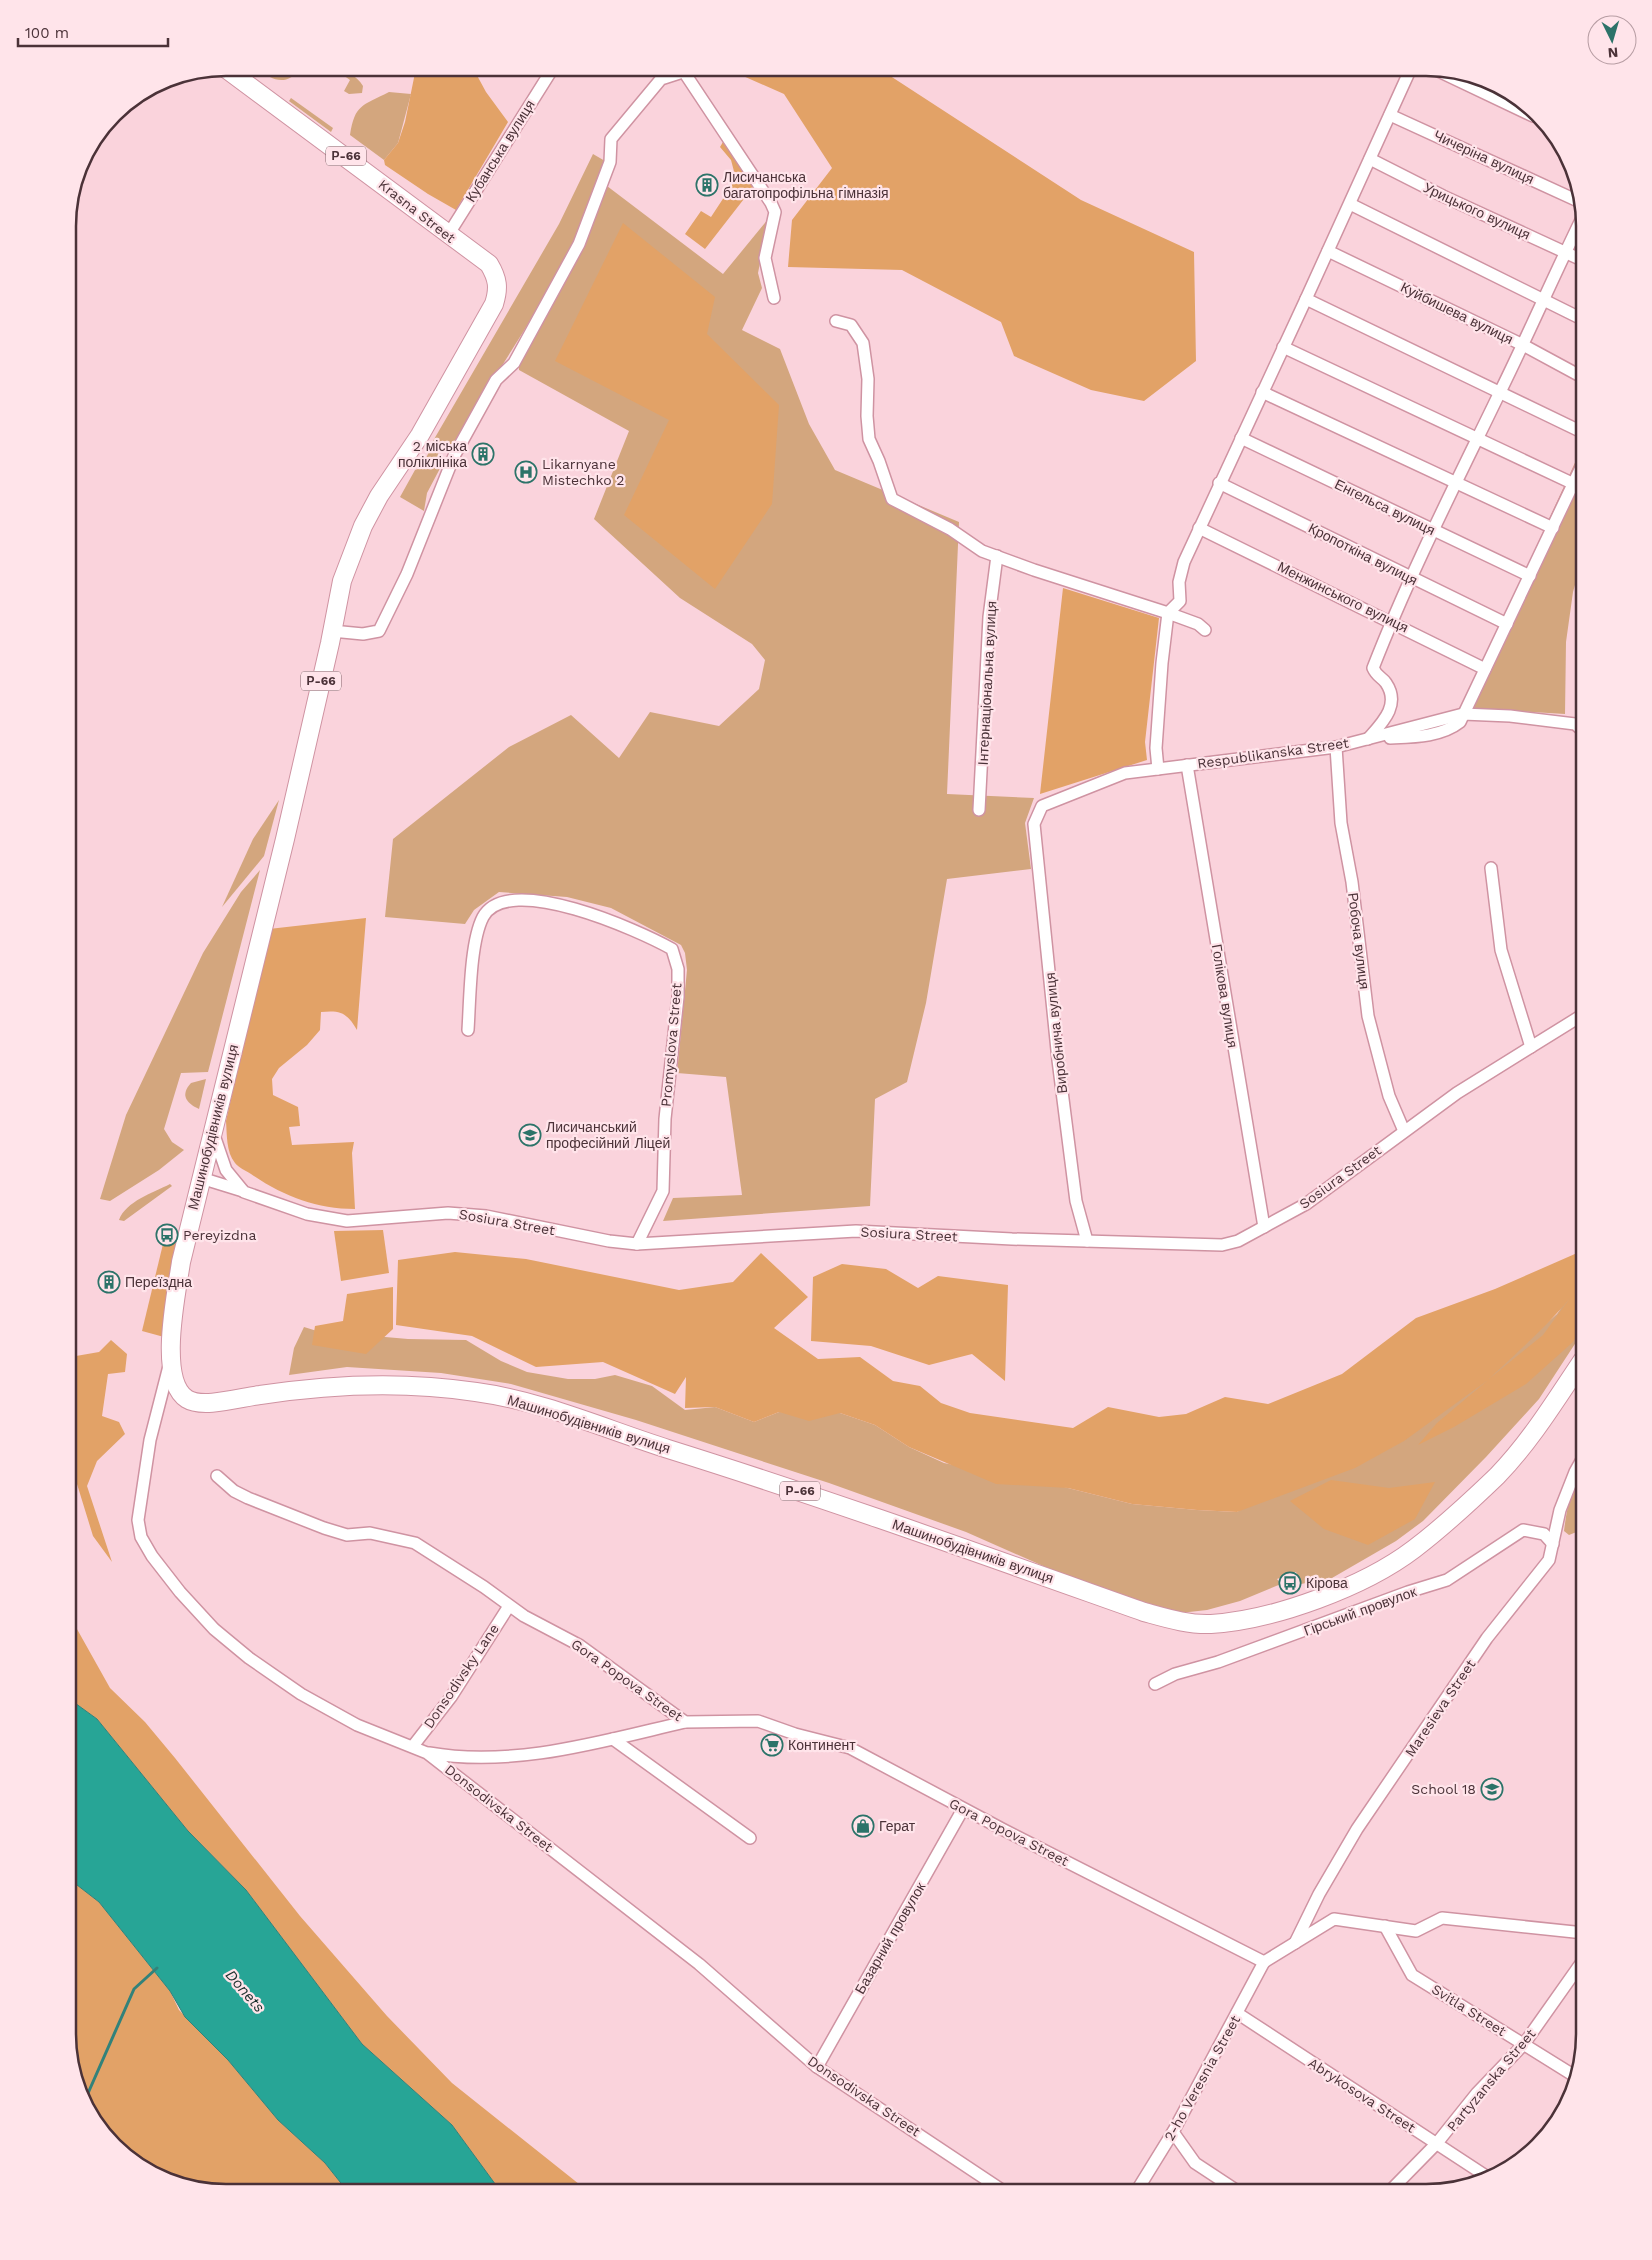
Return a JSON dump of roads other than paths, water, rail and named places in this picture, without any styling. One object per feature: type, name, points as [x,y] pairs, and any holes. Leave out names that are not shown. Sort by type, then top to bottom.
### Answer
[{"type":"main road","name":"Krasna Street","points":[[236,76],[489,264]]},
{"type":"main road","name":"Машинобудівників вулиця","points":[[489,264],[497,278],[498,290],[494,304],[420,435],[379,496],[363,526],[342,581],[285,839],[181,1262],[174,1305],[170,1362],[173,1378],[178,1390],[188,1399],[200,1403],[345,1385],[403,1385],[478,1392],[539,1406],[788,1487],[1144,1612],[1170,1620],[1210,1624],[1265,1614],[1322,1597],[1380,1570],[1414,1549],[1497,1475],[1525,1444],[1576,1370]]},
{"type":"street","name":"Кубанська вулиця","points":[[448,234],[548,76]]},
{"type":"street","points":[[332,631],[363,634],[379,630],[407,574],[454,456],[496,380],[514,362],[579,244],[610,162],[611,140],[662,79],[670,76]]},
{"type":"street","points":[[694,76],[775,212],[765,258],[774,298]]},
{"type":"street","points":[[1158,768],[1156,748],[1162,663],[1168,613],[1180,601],[1179,582],[1184,562],[1407,77]]},
{"type":"street","points":[[1455,79],[1521,110]]},
{"type":"street","name":"Чичеріна вулиця","points":[[1390,114],[1573,199]]},
{"type":"street","name":"Урицького вулиця","points":[[1370,158],[1443,196],[1576,257]]},
{"type":"street","points":[[1350,204],[1576,316]]},
{"type":"street","points":[[1368,739],[1391,710],[1392,699],[1386,682],[1377,676],[1373,668],[1392,621],[1576,230]]},
{"type":"street","name":"Куйбишева вулиця","points":[[1328,251],[1523,345],[1576,374]]},
{"type":"street","points":[[1306,299],[1576,429]]},
{"type":"street","points":[[836,321],[851,325],[863,343],[868,379],[867,416],[869,439],[892,499],[950,529],[982,551],[1052,576],[1168,613],[1198,624],[1205,630]]},
{"type":"street","points":[[1283,347],[1574,484]]},
{"type":"street","points":[[1262,392],[1553,528]]},
{"type":"street","name":"Енгельса вулиця","points":[[1241,438],[1530,576]]},
{"type":"street","points":[[1463,714],[1576,479]]},
{"type":"street","name":"Кропоткіна вулиця","points":[[1219,483],[1507,624]]},
{"type":"street","name":"Менжинського вулиця","points":[[1199,528],[1485,668]]},
{"type":"street","name":"Інтернаціональна вулиця","points":[[979,810],[989,617],[997,556]]},
{"type":"street","name":"Respublikanska Street","points":[[1034,824],[1042,806],[1125,773],[1336,747],[1463,714],[1510,716],[1576,725]]},
{"type":"street","name":"Робоча вулиця","points":[[1336,747],[1340,823],[1353,891],[1368,1016],[1389,1096],[1404,1131]]},
{"type":"street","name":"Голікова вулиця","points":[[1187,765],[1264,1227]]},
{"type":"street","name":"Виробнича вулиця","points":[[1034,824],[1058,1060],[1076,1200],[1087,1241]]},
{"type":"street","points":[[1491,868],[1501,950],[1531,1047]]},
{"type":"street","name":"Promyslova Street","points":[[468,1030],[477,931],[484,915],[501,902],[518,901],[559,904],[593,913],[651,937],[672,949],[678,969],[678,997],[665,1119],[663,1191],[637,1244]]},
{"type":"street","name":"Sosiura Street","points":[[201,1178],[306,1214],[327,1219],[347,1220],[448,1213],[486,1216],[609,1241],[637,1244],[856,1231],[1087,1241],[1222,1244],[1238,1241],[1306,1204],[1457,1093],[1576,1019]]},
{"type":"street","points":[[213,1130],[226,1170],[237,1186],[244,1192]]},
{"type":"street","name":"Donsodivska Street","points":[[170,1362],[150,1440],[138,1520],[141,1537],[152,1556],[180,1592],[214,1629],[249,1658],[301,1694],[356,1725],[427,1752],[699,1964],[817,2066],[989,2184]]},
{"type":"street","name":"Gora Popova Street","points":[[217,1476],[234,1491],[248,1498],[324,1528],[347,1535],[370,1533],[415,1543],[484,1587],[508,1606],[579,1645],[685,1722],[758,1721],[795,1734],[850,1748],[963,1809],[1264,1962]]},
{"type":"street","name":"Maresieva Street","points":[[1295,1944],[1320,1894],[1357,1829],[1487,1638],[1549,1560],[1560,1510],[1576,1482]]},
{"type":"street","name":"Гірський провулок","points":[[1155,1684],[1175,1674],[1218,1662],[1408,1592],[1447,1580],[1523,1530],[1544,1534],[1554,1544]]},
{"type":"street","name":"Donsodivsky Lane","points":[[413,1746],[451,1696],[508,1606]]},
{"type":"street","points":[[427,1752],[460,1757],[505,1757],[613,1739],[685,1722]]},
{"type":"street","points":[[613,1739],[750,1838]]},
{"type":"street","name":"Базарний провулок","points":[[817,2066],[963,1809]]},
{"type":"street","points":[[1264,1962],[1334,1919],[1416,1931],[1442,1918],[1576,1932]]},
{"type":"street","name":"Svitla Street","points":[[1385,1926],[1412,1975],[1571,2074]]},
{"type":"street","name":"2-ho Veresnia Street","points":[[1141,2184],[1173,2132],[1264,1962]]},
{"type":"street","name":"Partyzanska Street","points":[[1397,2184],[1437,2144],[1477,2093],[1524,2044],[1576,1970]]},
{"type":"street","name":"Abrykosova Street","points":[[1238,2013],[1481,2173]]},
{"type":"street","points":[[1173,2132],[1195,2163],[1227,2184]]},
{"type":"water","name":"Donets","points":[[76,1704],[97,1719],[188,1831],[246,1890],[362,2044],[452,2125],[495,2183],[341,2183],[325,2163],[278,2120],[228,2060],[185,2017],[170,1991],[99,1902],[76,1884]]},
{"type":"waterway","points":[[88,2092],[134,1989],[157,1968]]},
{"type":"place","name":"Лисичанська багатопрофільна гімназія","points":[[707,185]]},
{"type":"place","name":"2 міська поліклініка","points":[[483,454]]},
{"type":"place","name":"Likarnyane Mistechko 2","points":[[526,472]]},
{"type":"place","name":"Лисичанський професійний Ліцей","points":[[530,1135]]},
{"type":"place","name":"Pereyizdna","points":[[167,1235]]},
{"type":"place","name":"Переїздна","points":[[109,1282]]},
{"type":"place","name":"Кірова","points":[[1290,1583]]},
{"type":"place","name":"Континент","points":[[772,1745]]},
{"type":"place","name":"School 18","points":[[1492,1789]]},
{"type":"place","name":"Герат","points":[[863,1826]]}]
